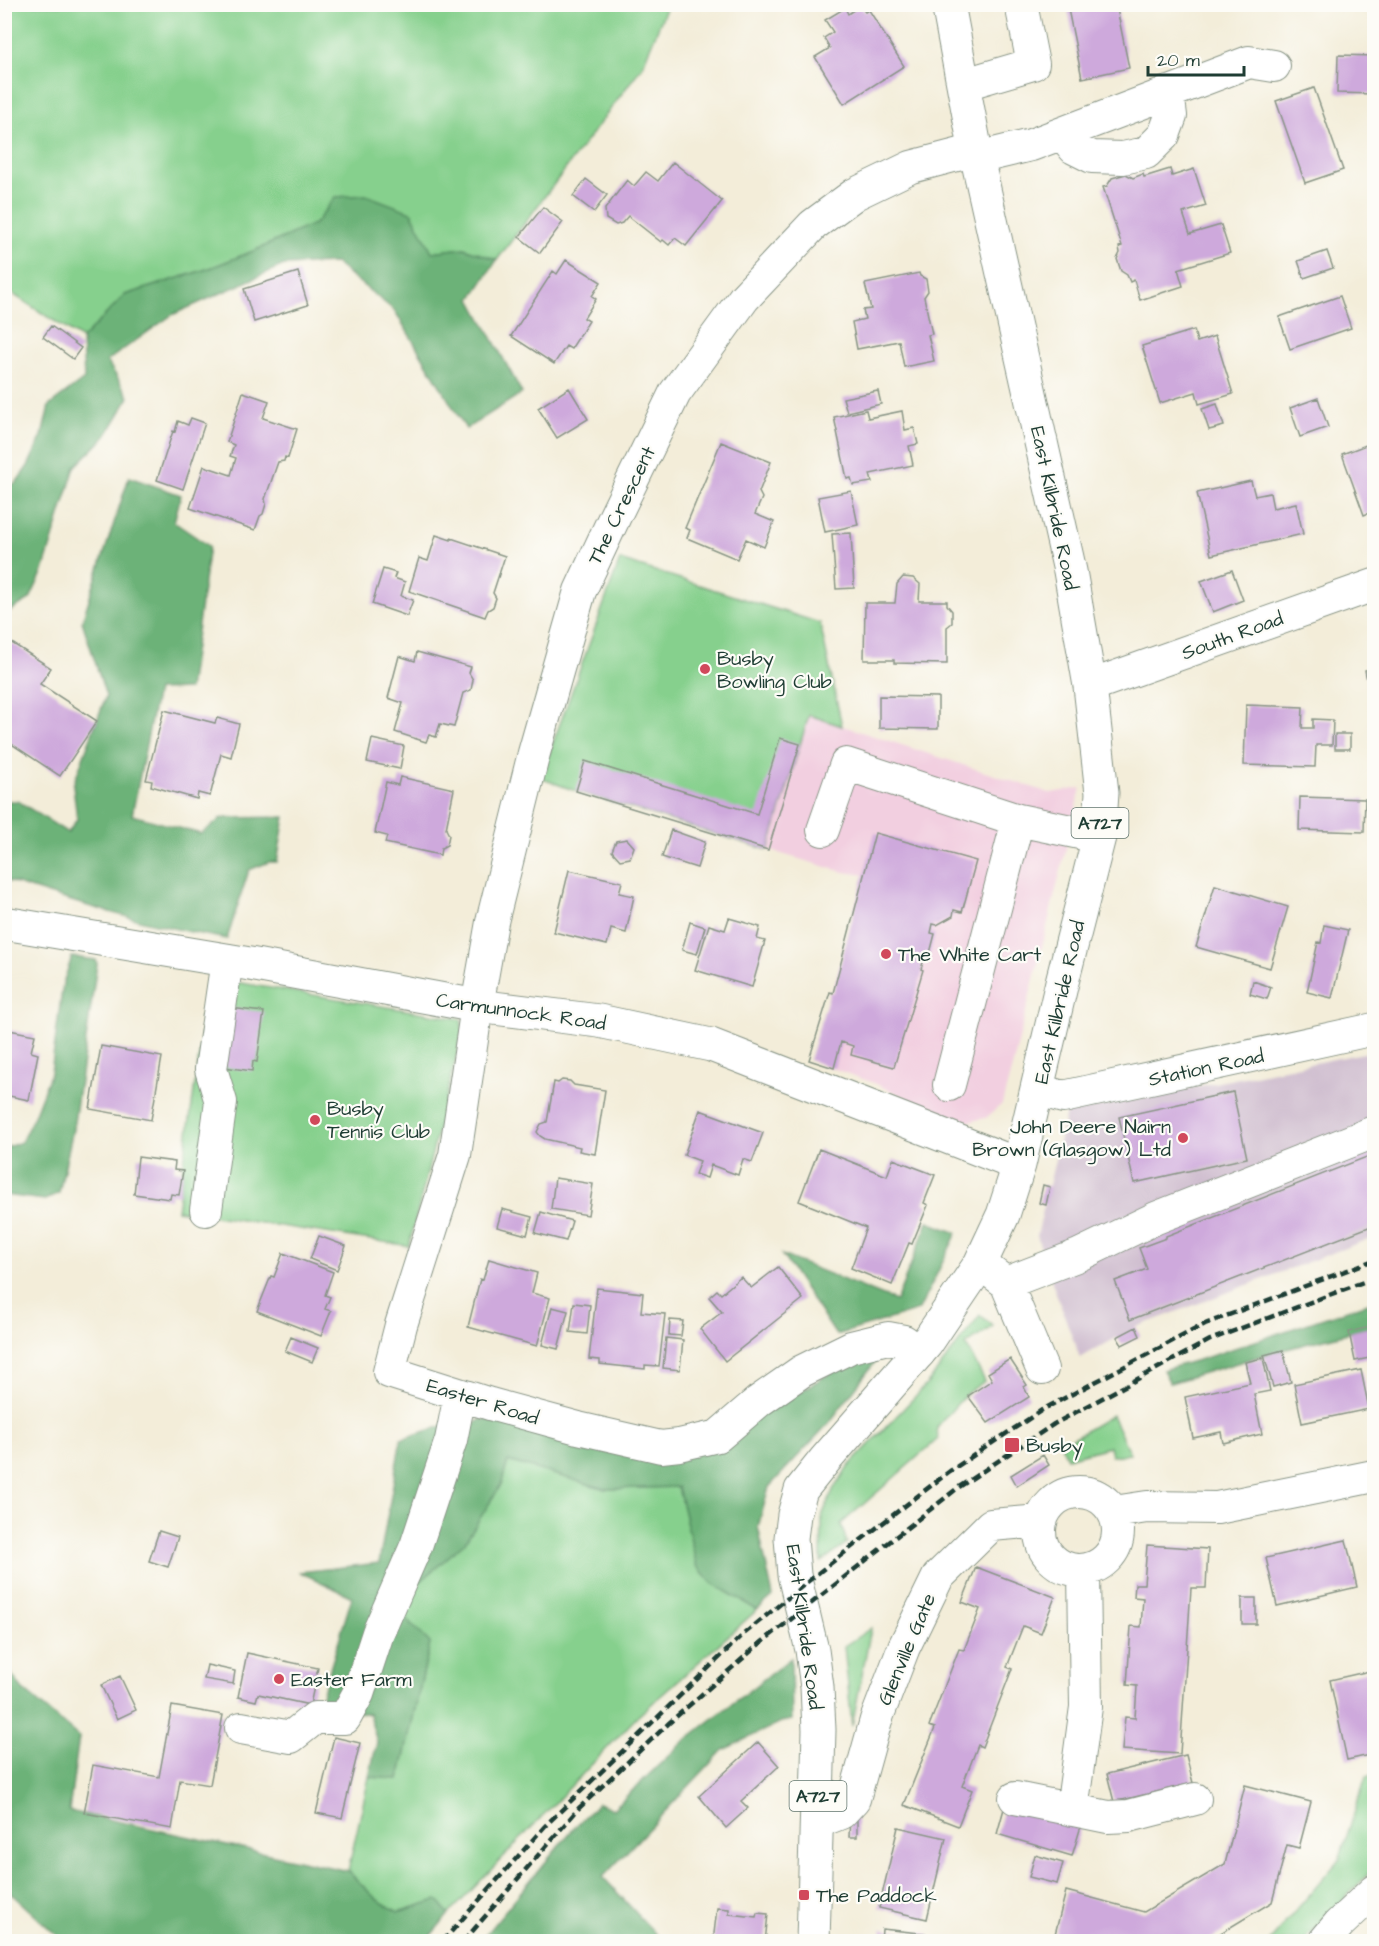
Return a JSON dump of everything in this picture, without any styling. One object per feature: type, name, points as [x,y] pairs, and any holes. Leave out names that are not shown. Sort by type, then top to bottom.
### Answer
[{"type":"main road","name":"East Kilbride Road","points":[[813,1941],[819,1730],[812,1650],[794,1575],[791,1538],[794,1515],[801,1490],[825,1460],[934,1334],[993,1274],[1003,1215],[1019,1166],[1099,837],[1102,793],[1090,686],[1070,571],[977,154],[948,4]]},
{"type":"main road","name":"Carmunnock Road","points":[[4,923],[226,960],[477,1006],[599,1021],[711,1046],[835,1092],[1019,1166]]},
{"type":"street","points":[[965,84],[1033,64],[1021,4]]},
{"type":"street","name":"The Crescent","points":[[477,1006],[492,922],[528,775],[580,591],[675,393],[744,298],[813,225],[855,194],[912,167],[1031,145],[1249,62],[1274,66]]},
{"type":"street","points":[[1063,134],[1074,148],[1092,157],[1124,158],[1146,153],[1164,135],[1171,116],[1168,92]]},
{"type":"street","name":"South Road","points":[[1090,686],[1374,585]]},
{"type":"street","points":[[823,830],[846,764],[1018,820],[1099,837]]},
{"type":"street","points":[[949,1085],[1018,820]]},
{"type":"street","points":[[206,1210],[221,1102],[211,1069],[226,960]]},
{"type":"street","name":"Easter Road","points":[[477,1006],[454,1155],[401,1324],[389,1372],[460,1395],[578,1428],[661,1447],[718,1436],[759,1401],[802,1371],[851,1347],[888,1338],[903,1341],[919,1353]]},
{"type":"street","name":"Station Road","points":[[1038,1090],[1063,1097],[1303,1047],[1374,1029]]},
{"type":"street","points":[[1042,1369],[993,1274],[1079,1255],[1156,1218],[1374,1132]]},
{"type":"street","points":[[241,1728],[291,1737],[315,1718],[345,1718],[358,1694],[378,1633],[416,1546],[451,1440],[460,1395]]},
{"type":"street","points":[[1114,1512],[1147,1508],[1217,1508],[1374,1476]]},
{"type":"street","points":[[1075,1492],[1090,1493],[1104,1501],[1114,1512],[1118,1525],[1118,1538],[1107,1560],[1096,1567],[1071,1570],[1059,1565],[1049,1557],[1041,1540],[1041,1521],[1048,1507],[1060,1496],[1075,1492]]},
{"type":"street","name":"Glenville Gate","points":[[818,1822],[841,1813],[855,1799],[876,1720],[904,1647],[938,1577],[991,1525],[1041,1521]]},
{"type":"street","points":[[1072,1810],[1086,1707],[1084,1570]]},
{"type":"street","points":[[1015,1798],[1108,1817],[1129,1816],[1195,1799]]},
{"type":"street","points":[[1324,1941],[1374,1891]]},
{"type":"shaded area","points":[[809,715],[1050,793],[1081,788],[1002,1104],[986,1118],[967,1122],[941,1114],[874,1083],[809,1060],[830,992],[833,992],[864,875],[844,872],[768,850]]},
{"type":"shaded area","points":[[1374,1051],[1374,1237],[1136,1327],[1080,1358],[1037,1236],[1066,1113]]},
{"type":"green space","points":[[668,4],[642,67],[497,260],[464,248],[432,252],[411,212],[335,197],[317,223],[210,268],[125,295],[82,339],[5,289],[4,5]]},
{"type":"green space","points":[[366,195],[411,212],[432,252],[464,248],[497,260],[471,299],[522,393],[466,429],[395,311],[335,263],[284,265],[172,315],[107,361],[129,397],[106,436],[75,467],[43,571],[30,599],[5,614],[5,486],[16,483],[28,466],[42,436],[49,406],[84,379],[82,339],[125,295],[210,268],[316,223],[335,197]]},
{"type":"green space","points":[[129,477],[181,495],[174,522],[209,546],[189,689],[157,690],[132,815],[201,834],[222,818],[285,817],[277,862],[269,862],[249,870],[227,939],[115,914],[5,880],[5,801],[18,801],[68,833],[77,819],[73,785],[106,696],[82,621]]},
{"type":"green space","name":"Busby Bowling Club","points":[[620,560],[820,623],[842,726],[809,715],[768,850],[540,778]]},
{"type":"green space","points":[[72,957],[96,960],[97,964],[73,1129],[59,1193],[45,1200],[5,1195],[5,1148],[21,1142],[51,1072],[63,983]]},
{"type":"green space","name":"Busby Tennis Club","points":[[210,978],[461,1019],[463,1030],[409,1246],[177,1210]]},
{"type":"green space","points":[[928,1222],[957,1233],[919,1310],[836,1335],[782,1255],[896,1301]]},
{"type":"green space","points":[[1374,1301],[1374,1326],[1170,1383],[1163,1370],[1205,1358]]},
{"type":"green space","points":[[980,1315],[993,1326],[966,1345],[985,1381],[967,1393],[937,1427],[938,1439],[841,1524],[847,1543],[821,1562],[822,1516],[834,1488],[849,1466],[927,1384]]},
{"type":"green space","points":[[881,1354],[829,1423],[769,1487],[758,1527],[773,1596],[757,1610],[712,1583],[697,1566],[678,1487],[605,1489],[508,1461],[501,1485],[465,1542],[420,1582],[410,1577],[396,1615],[406,1619],[430,1643],[399,1779],[369,1777],[377,1742],[369,1714],[319,1705],[352,1597],[300,1572],[379,1563],[401,1439],[442,1426],[467,1429],[481,1419],[526,1425],[644,1456],[793,1396],[845,1364]]},
{"type":"green space","points":[[1112,1415],[1130,1454],[1111,1456],[1109,1447],[1067,1458],[1061,1445]]},
{"type":"green space","points":[[508,1461],[605,1489],[678,1487],[697,1566],[712,1583],[757,1610],[637,1717],[449,1914],[437,1900],[398,1912],[376,1899],[348,1871],[369,1777],[399,1779],[430,1644],[406,1619],[396,1615],[410,1577],[501,1485]]},
{"type":"green space","points":[[871,1628],[852,1726],[844,1646]]},
{"type":"green space","points":[[791,1658],[792,1720],[781,1722],[723,1750],[603,1877],[662,1941],[480,1941],[573,1829],[598,1803],[613,1809],[683,1742]]},
{"type":"green space","points":[[4,1664],[22,1689],[79,1737],[69,1811],[348,1871],[376,1899],[398,1912],[437,1900],[449,1914],[426,1941],[63,1941],[5,1888]]},
{"type":"green space","points":[[1374,1774],[1374,1868],[1304,1941],[1269,1942],[1339,1860],[1366,1777]]},
{"type":"building","points":[[1067,4],[1116,4],[1129,68],[1082,78]]},
{"type":"building","points":[[860,6],[865,12],[869,10],[904,66],[844,104],[815,57],[830,48],[824,38],[833,32],[825,20],[845,8],[848,14]]},
{"type":"building","points":[[1338,55],[1374,56],[1374,94],[1337,93]]},
{"type":"building","points":[[1314,88],[1343,170],[1305,183],[1276,101]]},
{"type":"building","points":[[673,162],[722,201],[686,246],[675,238],[669,245],[663,240],[661,242],[628,216],[622,223],[616,225],[606,219],[605,209],[627,180],[634,186],[646,172],[658,181]]},
{"type":"building","points":[[1170,169],[1172,176],[1194,169],[1206,206],[1183,213],[1190,234],[1221,225],[1230,253],[1178,269],[1183,286],[1140,300],[1134,280],[1130,282],[1127,275],[1121,271],[1117,259],[1120,253],[1119,247],[1122,246],[1103,187],[1107,186],[1112,178],[1126,174],[1133,178],[1143,174],[1144,177]]},
{"type":"building","points":[[586,179],[607,195],[594,212],[573,196]]},
{"type":"building","points":[[543,207],[563,222],[540,253],[519,237]]},
{"type":"building","points":[[1327,251],[1333,268],[1304,278],[1298,261]]},
{"type":"building","points":[[566,260],[601,282],[592,296],[596,299],[584,318],[589,321],[571,349],[566,346],[554,364],[511,336],[553,271],[557,274]]},
{"type":"building","points":[[298,272],[308,305],[254,322],[244,289]]},
{"type":"building","points":[[919,273],[926,279],[928,291],[924,297],[932,334],[928,335],[934,361],[904,367],[899,341],[857,349],[852,322],[865,319],[863,310],[871,309],[865,284]]},
{"type":"building","points":[[1340,296],[1351,328],[1290,349],[1279,317]]},
{"type":"building","points":[[51,326],[81,348],[73,359],[43,337]]},
{"type":"building","points":[[1194,330],[1197,342],[1215,336],[1233,394],[1199,404],[1196,392],[1160,403],[1142,346]]},
{"type":"building","points":[[569,388],[588,419],[557,438],[538,408]]},
{"type":"building","points":[[878,391],[881,404],[847,412],[843,398]]},
{"type":"building","points":[[243,392],[269,401],[263,418],[297,429],[288,458],[285,457],[284,461],[278,462],[265,499],[263,514],[255,530],[190,508],[204,466],[231,475],[236,458],[230,456],[234,445],[227,442]]},
{"type":"building","points":[[1318,398],[1328,427],[1300,437],[1290,408]]},
{"type":"building","points":[[1217,404],[1224,426],[1209,430],[1202,409]]},
{"type":"building","points":[[866,410],[868,418],[902,411],[905,430],[914,428],[918,444],[909,446],[913,465],[870,474],[872,482],[853,485],[851,478],[847,479],[834,417]]},
{"type":"building","points":[[191,418],[205,423],[183,489],[157,480],[178,421],[188,425]]},
{"type":"building","points":[[721,442],[771,462],[759,492],[762,498],[755,514],[774,522],[764,547],[746,539],[737,559],[687,538],[690,530],[685,528]]},
{"type":"building","points":[[1374,442],[1374,511],[1364,515],[1342,454]]},
{"type":"building","points":[[1251,481],[1255,496],[1270,493],[1273,508],[1296,503],[1303,534],[1211,555],[1197,493]]},
{"type":"building","points":[[851,491],[858,525],[825,532],[818,497]]},
{"type":"building","points":[[851,533],[854,588],[836,589],[832,534]]},
{"type":"building","points":[[436,535],[505,556],[493,593],[496,598],[493,607],[488,610],[485,617],[409,591],[419,558],[428,561]]},
{"type":"building","points":[[383,569],[396,573],[394,578],[405,582],[401,596],[413,600],[407,616],[372,604]]},
{"type":"building","points":[[1232,570],[1243,600],[1213,612],[1201,581]]},
{"type":"building","points":[[903,577],[913,578],[920,584],[919,601],[947,601],[952,611],[952,623],[947,627],[947,664],[864,660],[865,603],[895,603],[897,584]]},
{"type":"building","points":[[4,638],[51,668],[40,684],[97,721],[60,776],[4,739]]},
{"type":"building","points":[[417,652],[471,667],[469,673],[473,680],[471,690],[463,693],[454,727],[440,724],[436,737],[429,735],[426,742],[395,732],[403,703],[388,698],[399,656],[415,661]]},
{"type":"building","points":[[1374,668],[1374,713],[1373,713],[1365,670]]},
{"type":"building","points":[[879,696],[938,697],[938,729],[879,728]]},
{"type":"building","points":[[1246,705],[1303,707],[1302,728],[1313,728],[1313,719],[1333,720],[1332,745],[1316,745],[1315,767],[1244,765]]},
{"type":"building","points":[[164,710],[215,723],[217,718],[239,724],[231,757],[221,754],[210,796],[198,793],[197,799],[151,786],[152,781],[146,780]]},
{"type":"building","points":[[1335,734],[1350,734],[1350,749],[1335,749]]},
{"type":"building","points":[[780,738],[800,744],[768,850],[576,791],[585,761],[757,814]]},
{"type":"building","points":[[372,739],[404,746],[400,769],[367,762]]},
{"type":"building","points":[[400,777],[454,789],[446,829],[449,835],[447,845],[441,848],[440,855],[385,843],[387,836],[375,833],[386,782],[398,785]]},
{"type":"building","points":[[1300,797],[1365,799],[1364,832],[1299,830]]},
{"type":"building","points":[[671,830],[705,842],[697,868],[662,857]]},
{"type":"building","name":"The White Cart","points":[[875,833],[976,861],[962,912],[954,910],[953,916],[937,925],[933,924],[931,933],[935,934],[928,961],[924,959],[921,969],[923,970],[894,1067],[851,1055],[853,1046],[841,1042],[834,1068],[809,1060],[830,992],[833,993]]},
{"type":"building","points":[[627,839],[634,847],[630,858],[620,860],[612,851],[616,841]]},
{"type":"building","points":[[569,870],[622,882],[619,893],[634,896],[626,933],[611,929],[607,945],[554,932]]},
{"type":"building","points":[[1215,885],[1288,907],[1270,968],[1196,947]]},
{"type":"building","points":[[729,918],[760,927],[757,939],[765,941],[752,987],[695,970],[709,925],[725,930]]},
{"type":"building","points":[[690,922],[705,927],[697,954],[682,950]]},
{"type":"building","points":[[1324,925],[1348,930],[1332,998],[1307,992]]},
{"type":"building","points":[[1253,981],[1271,987],[1267,999],[1250,994]]},
{"type":"building","points":[[230,1008],[264,1012],[257,1062],[253,1061],[252,1071],[224,1067]]},
{"type":"building","points":[[4,1029],[35,1035],[31,1052],[38,1054],[29,1100],[4,1095]]},
{"type":"building","points":[[101,1046],[162,1057],[151,1120],[90,1109]]},
{"type":"building","points":[[562,1080],[570,1081],[574,1085],[605,1090],[595,1154],[579,1151],[580,1147],[545,1139],[537,1132],[541,1124],[547,1122],[554,1082],[558,1083]]},
{"type":"building","name":"John Deere Nairn Brown (Glasgow) Ltd","points":[[1233,1092],[1247,1158],[1134,1183],[1119,1117]]},
{"type":"building","points":[[700,1110],[763,1133],[752,1162],[743,1159],[738,1175],[711,1165],[707,1178],[695,1174],[700,1161],[684,1155]]},
{"type":"building","points":[[819,1149],[887,1176],[893,1159],[935,1175],[924,1203],[928,1205],[892,1285],[851,1268],[866,1228],[799,1201]]},
{"type":"building","points":[[1374,1154],[1374,1225],[1130,1320],[1115,1281],[1147,1269],[1139,1248]]},
{"type":"building","points":[[138,1157],[175,1162],[174,1170],[183,1171],[179,1195],[171,1194],[170,1199],[134,1194]]},
{"type":"building","points":[[555,1178],[593,1184],[588,1215],[551,1209]]},
{"type":"building","points":[[1043,1185],[1050,1187],[1046,1205],[1039,1203]]},
{"type":"building","points":[[502,1209],[532,1217],[527,1235],[497,1227]]},
{"type":"building","points":[[541,1212],[572,1221],[566,1241],[535,1233]]},
{"type":"building","points":[[319,1236],[346,1246],[337,1270],[310,1259]]},
{"type":"building","points":[[283,1253],[333,1272],[325,1295],[330,1297],[325,1309],[331,1311],[321,1336],[257,1311]]},
{"type":"building","points":[[489,1259],[537,1273],[532,1293],[550,1298],[537,1346],[468,1327],[480,1279],[483,1280]]},
{"type":"building","points":[[778,1267],[803,1299],[725,1361],[700,1329],[722,1312],[709,1297],[717,1290],[721,1294],[741,1277],[751,1288]]},
{"type":"building","points":[[597,1288],[643,1293],[641,1312],[665,1314],[659,1366],[645,1365],[645,1369],[600,1364],[600,1360],[589,1359]]},
{"type":"building","points":[[574,1303],[590,1305],[587,1334],[570,1332]]},
{"type":"building","points":[[552,1307],[568,1311],[558,1349],[542,1345]]},
{"type":"building","points":[[670,1320],[683,1321],[681,1336],[669,1335]]},
{"type":"building","points":[[1374,1326],[1374,1357],[1355,1361],[1349,1332]]},
{"type":"building","points":[[1136,1327],[1140,1336],[1122,1345],[1117,1337]]},
{"type":"building","points":[[291,1337],[318,1348],[312,1362],[285,1351]]},
{"type":"building","points":[[666,1338],[683,1340],[680,1370],[663,1368]]},
{"type":"building","points":[[1283,1350],[1291,1382],[1273,1387],[1264,1355]]},
{"type":"building","points":[[1263,1358],[1270,1391],[1254,1394],[1262,1434],[1223,1443],[1221,1432],[1193,1438],[1185,1397],[1250,1383],[1245,1362]]},
{"type":"building","points":[[1010,1359],[1027,1385],[1024,1387],[1029,1397],[988,1423],[968,1396],[992,1380],[988,1373]]},
{"type":"building","points":[[1361,1370],[1369,1409],[1302,1423],[1294,1384]]},
{"type":"building","points":[[1043,1455],[1049,1465],[1017,1486],[1011,1475]]},
{"type":"building","points":[[159,1531],[178,1537],[168,1567],[149,1561]]},
{"type":"building","points":[[1346,1540],[1357,1587],[1277,1606],[1266,1558]]},
{"type":"building","points":[[1147,1545],[1208,1549],[1206,1588],[1191,1588],[1180,1754],[1122,1750],[1125,1717],[1135,1718],[1137,1686],[1127,1685],[1131,1626],[1141,1627],[1143,1598],[1134,1597],[1135,1584],[1144,1584]]},
{"type":"building","points":[[976,1567],[1055,1597],[1041,1633],[1023,1626],[1007,1667],[1012,1669],[982,1747],[978,1745],[962,1786],[972,1790],[958,1826],[904,1805],[935,1728],[929,1726],[959,1649],[964,1650],[980,1609],[962,1602]]},
{"type":"building","points":[[1242,1598],[1256,1598],[1256,1624],[1242,1624]]},
{"type":"building","name":"Easter Farm","points":[[247,1653],[318,1668],[310,1705],[258,1694],[256,1701],[238,1697]]},
{"type":"building","points":[[207,1665],[235,1671],[233,1684],[204,1679]]},
{"type":"building","points":[[1374,1670],[1374,1754],[1347,1760],[1330,1680]]},
{"type":"building","points":[[120,1676],[136,1710],[117,1719],[101,1685]]},
{"type":"building","points":[[172,1706],[223,1715],[210,1785],[180,1780],[172,1829],[84,1813],[93,1765],[159,1777]]},
{"type":"building","points":[[334,1737],[360,1743],[342,1818],[316,1813]]},
{"type":"building","points":[[758,1742],[779,1766],[741,1801],[748,1808],[726,1828],[699,1796]]},
{"type":"building","points":[[1186,1755],[1193,1783],[1114,1802],[1107,1774]]},
{"type":"building","points":[[1245,1785],[1311,1802],[1299,1848],[1287,1845],[1272,1902],[1206,1942],[1053,1942],[1066,1891],[1144,1912],[1225,1864]]},
{"type":"building","points":[[1005,1805],[1081,1826],[1072,1856],[997,1834]]},
{"type":"building","points":[[850,1817],[857,1818],[857,1837],[849,1837]]},
{"type":"building","points":[[898,1827],[946,1838],[927,1919],[879,1908]]},
{"type":"building","points":[[1035,1855],[1063,1863],[1057,1884],[1029,1877]]},
{"type":"building","points":[[717,1908],[729,1909],[729,1914],[756,1917],[757,1913],[768,1914],[765,1942],[713,1942]]},
{"type":"building","points":[[882,1929],[929,1934],[929,1942],[881,1942]]},
{"type":"railway","points":[[442,1942],[545,1826],[745,1633],[950,1471],[1042,1410],[1205,1324],[1374,1260]]},
{"type":"railway","points":[[463,1942],[579,1808],[669,1723],[757,1646],[959,1487],[1054,1424],[1210,1340],[1374,1278]]},
{"type":"place","name":"Busby Bowling Club","points":[[705,669]]},
{"type":"place","name":"The White Cart","points":[[886,954]]},
{"type":"place","name":"Busby Tennis Club","points":[[315,1120]]},
{"type":"place","name":"John Deere Nairn Brown (Glasgow) Ltd","points":[[1183,1138]]},
{"type":"place","name":"Busby","points":[[1012,1445]]},
{"type":"place","name":"Easter Farm","points":[[279,1679]]},
{"type":"place","name":"The Paddock","points":[[804,1895]]}]
